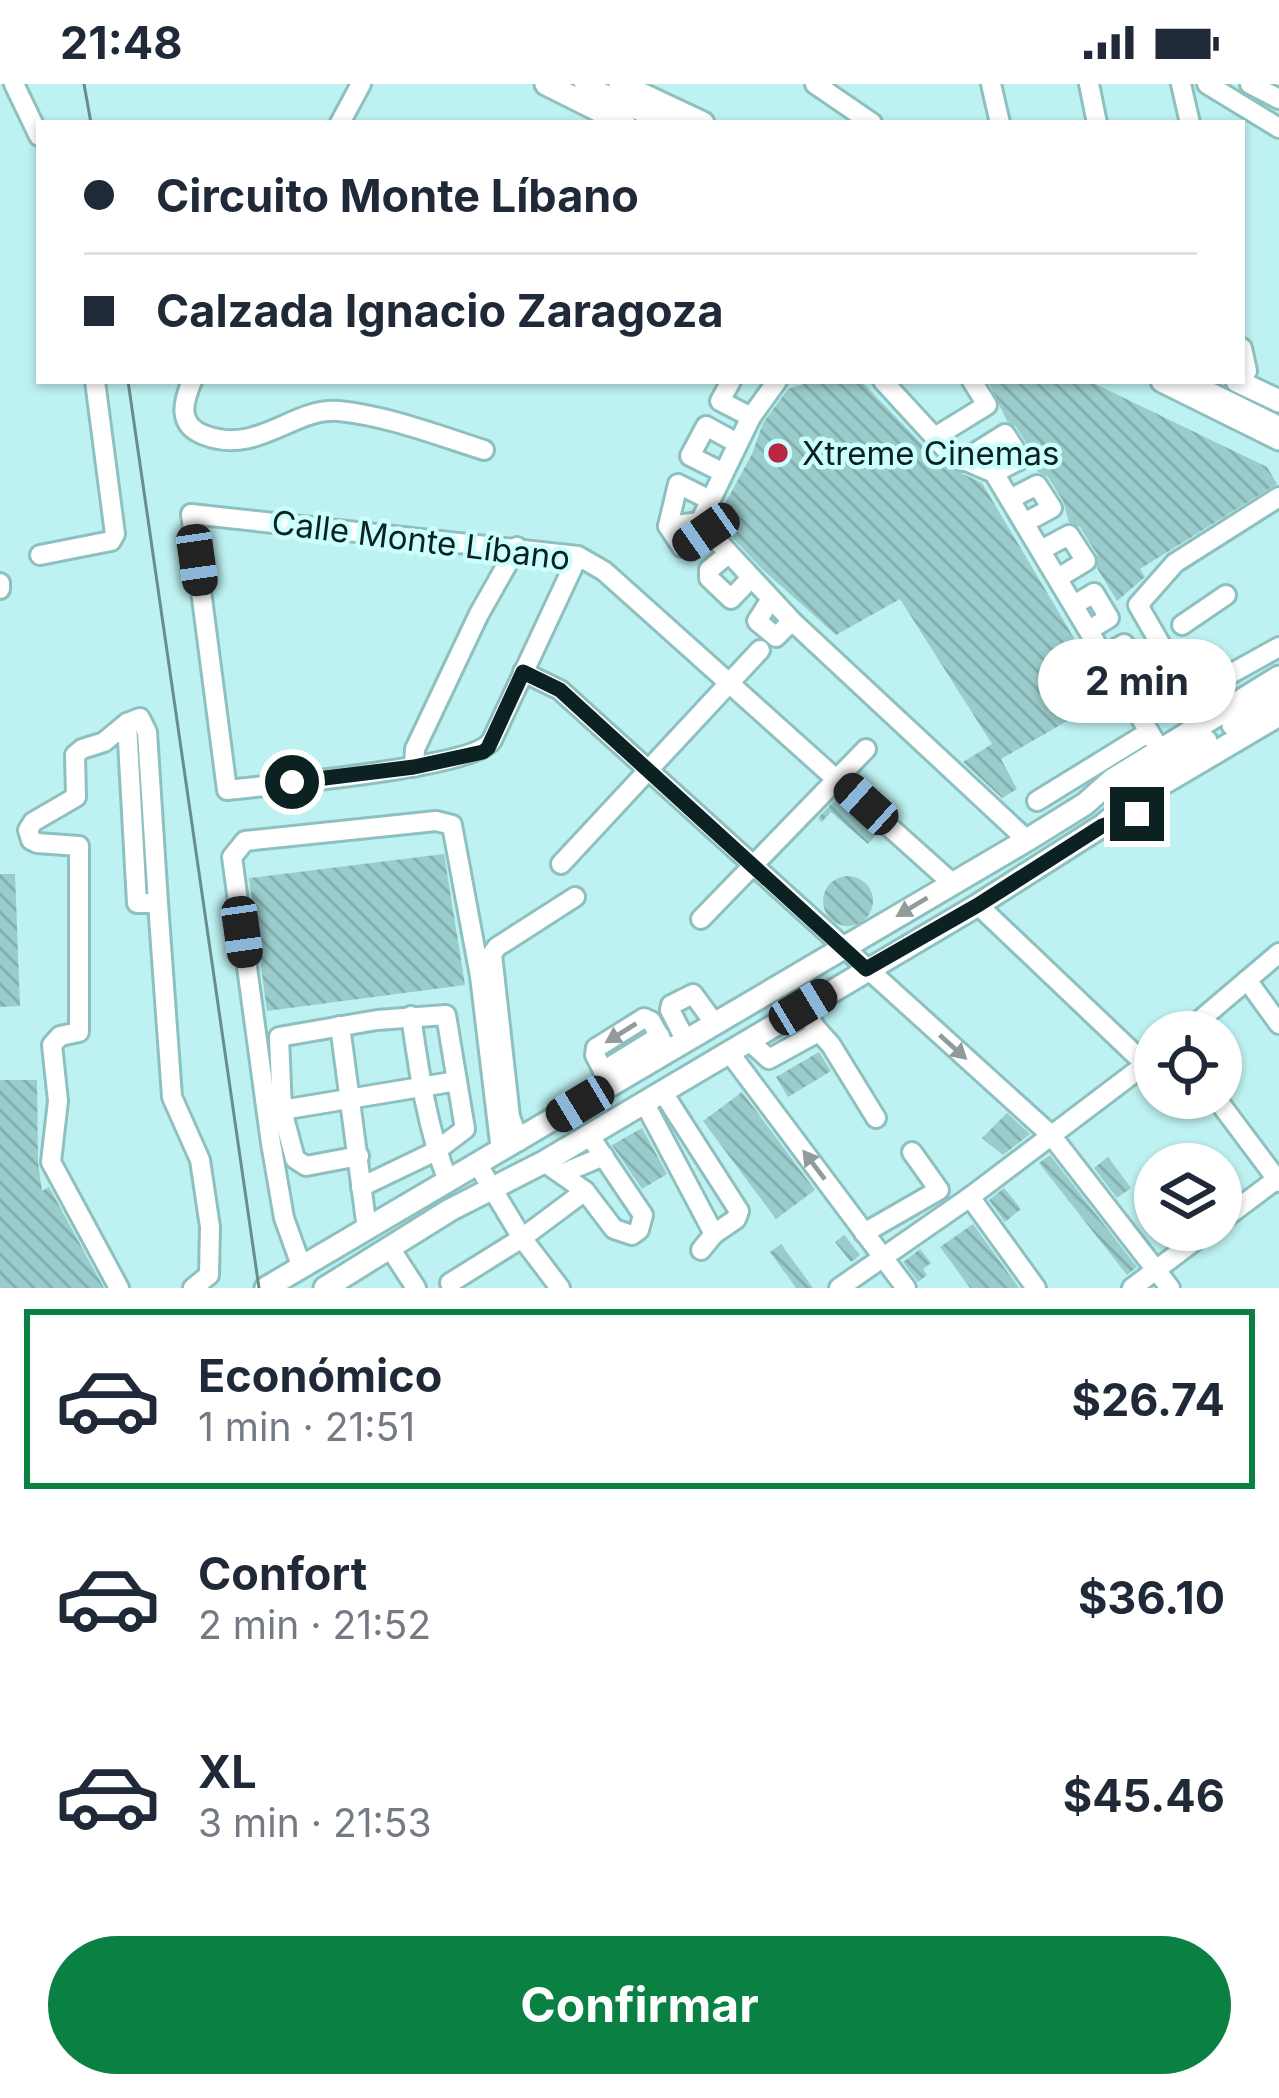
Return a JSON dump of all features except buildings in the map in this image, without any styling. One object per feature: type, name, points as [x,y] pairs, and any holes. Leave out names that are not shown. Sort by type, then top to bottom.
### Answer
[{"type":"main road","points":[[546,84],[591,116]]},
{"type":"main road","points":[[619,85],[696,120]]},
{"type":"main road","points":[[1245,378],[1279,401]]},
{"type":"main road","points":[[1168,384],[1279,440]]},
{"type":"main road","points":[[1085,804],[1155,741],[1215,717],[1279,677]]},
{"type":"main road","points":[[325,1288],[450,1210],[553,1167],[589,1135],[978,905],[1102,826],[1279,698]]},
{"type":"main road","points":[[266,1288],[510,1146],[709,1014],[844,948],[1085,804],[1279,716]]},
{"type":"main road","points":[[1102,826],[1137,814],[1279,731]]},
{"type":"main road","points":[[450,1210],[466,1186],[464,1172]]},
{"type":"street","points":[[14,84],[36,130]]},
{"type":"street","points":[[342,120],[361,84]]},
{"type":"street","points":[[584,84],[658,120]]},
{"type":"street","points":[[815,84],[868,120]]},
{"type":"street","points":[[991,84],[999,120]]},
{"type":"street","points":[[1089,84],[1096,120]]},
{"type":"street","points":[[1181,84],[1189,120]]},
{"type":"street","points":[[1207,84],[1279,128]]},
{"type":"street","points":[[1250,84],[1274,93]]},
{"type":"street","points":[[619,85],[681,120]]},
{"type":"street","points":[[40,555],[111,541],[115,534],[95,384]]},
{"type":"street","points":[[191,384],[185,421],[195,432],[222,442],[246,440],[332,410],[385,419],[484,450]]},
{"type":"street","points":[[729,384],[720,400],[751,417]]},
{"type":"street","points":[[703,527],[722,472],[775,384]]},
{"type":"street","points":[[886,384],[950,454],[994,473],[1074,605],[1094,593],[1109,618],[1089,629],[1121,682],[1146,703],[1155,741],[1037,801]]},
{"type":"street","points":[[934,437],[987,406],[974,384]]},
{"type":"street","points":[[1194,384],[1279,426]]},
{"type":"street","points":[[1217,384],[1279,415]]},
{"type":"street","points":[[722,472],[690,456],[706,426],[737,443]]},
{"type":"street","points":[[962,461],[1005,434],[1021,459],[994,473]]},
{"type":"street","points":[[710,500],[678,484],[668,526],[703,527],[792,621],[1027,840]]},
{"type":"street","points":[[1010,499],[1037,485],[1052,508],[1024,523]]},
{"type":"street","points":[[1215,717],[1138,605],[1175,562],[1276,507]]},
{"type":"street","name":"Calle Monte Líbano","points":[[414,767],[227,790],[191,514],[578,556],[604,571],[952,883]]},
{"type":"street","points":[[1041,550],[1069,535],[1086,562],[1058,578]]},
{"type":"street","points":[[517,547],[479,614],[415,749],[414,767],[488,748],[578,556]]},
{"type":"street","points":[[728,554],[709,578],[731,599],[751,578]]},
{"type":"street","points":[[1182,625],[1226,595]]},
{"type":"street","points":[[1197,696],[1279,647]]},
{"type":"street","points":[[561,864],[760,650]]},
{"type":"street","points":[[523,672],[560,690],[1051,1135],[1170,1288]]},
{"type":"street","points":[[119,1288],[51,1162],[58,1101],[52,1045],[60,1036],[79,1032],[79,846],[37,843],[28,830],[33,822],[76,797],[75,755],[104,742],[127,723],[137,903],[158,903],[172,1096],[200,1160],[210,1227],[208,1275],[193,1288]]},
{"type":"street","points":[[701,920],[866,748]]},
{"type":"street","points":[[302,1268],[284,1218],[247,969],[232,856],[245,841],[436,821],[452,826],[510,1146]]},
{"type":"street","points":[[510,1146],[492,954],[575,897]]},
{"type":"street","points":[[978,905],[1134,1046]]},
{"type":"street","points":[[1211,1011],[1279,952]]},
{"type":"street","points":[[1247,980],[1279,1024]]},
{"type":"street","points":[[672,1037],[671,1005],[693,994],[709,1014]]},
{"type":"street","points":[[803,1007],[876,1118]]},
{"type":"street","points":[[411,1016],[436,1151],[490,1190],[560,1288]]},
{"type":"street","points":[[359,1156],[299,1164],[282,1110],[279,1037],[411,1016],[446,1016],[465,1129],[436,1151],[362,1187]]},
{"type":"street","points":[[607,1079],[596,1048],[644,1018],[672,1037]]},
{"type":"street","points":[[340,1026],[368,1229]]},
{"type":"street","points":[[739,1046],[769,1059],[811,1036],[815,1027]]},
{"type":"street","points":[[739,1046],[906,1288]]},
{"type":"street","points":[[839,1288],[970,1197],[1134,1072]]},
{"type":"street","points":[[282,1110],[457,1081]]},
{"type":"street","points":[[653,1097],[714,1234]]},
{"type":"street","points":[[653,1097],[739,1211],[700,1250]]},
{"type":"street","points":[[1232,1119],[1278,1181],[1242,1206]]},
{"type":"street","points":[[553,1167],[585,1191],[614,1229],[632,1235],[639,1230],[643,1215],[589,1135]]},
{"type":"street","points":[[864,1233],[939,1190],[912,1152]]},
{"type":"street","points":[[553,1167],[604,1156]]},
{"type":"street","points":[[450,1283],[585,1191]]},
{"type":"street","points":[[970,1197],[1036,1288]]},
{"type":"street","points":[[605,1218],[634,1200]]},
{"type":"street","points":[[390,1248],[416,1288]]},
{"type":"street","points":[[1132,1288],[1181,1251]]},
{"type":"railway","points":[[84,84],[90,120]]},
{"type":"railway","points":[[128,384],[259,1288]]},
{"type":"place","name":"Xtreme Cinemas","points":[[778,453]]},
{"type":"route","points":[[292,782],[414,767],[483,752],[523,672],[560,690],[866,969],[1102,826],[1137,814]]}]
